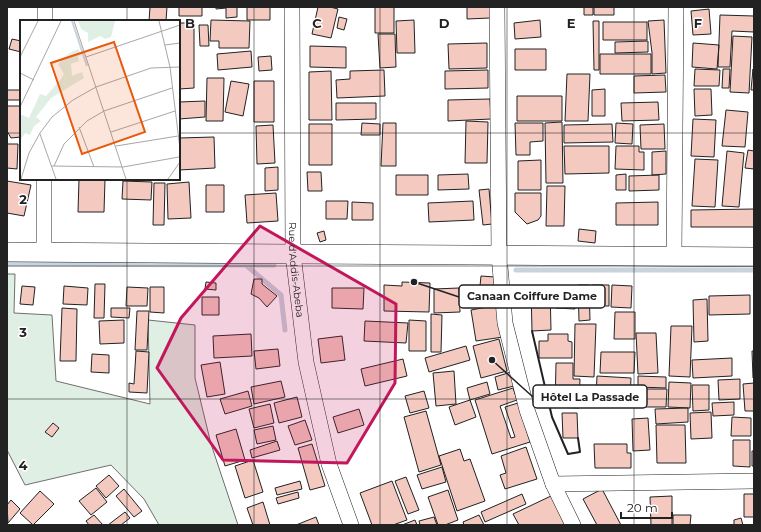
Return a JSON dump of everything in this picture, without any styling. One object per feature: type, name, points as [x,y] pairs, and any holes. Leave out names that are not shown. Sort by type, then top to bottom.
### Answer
[{"type":"street","points":[[45,7],[45,20]]},
{"type":"street","name":"Rue d'Addis-Abeba","points":[[292,7],[293,254],[306,362],[329,464],[351,525]]},
{"type":"street","points":[[497,7],[499,255],[505,323],[527,410],[553,484],[572,525]]},
{"type":"street","points":[[674,256],[676,7]]},
{"type":"street","points":[[44,180],[44,252]]},
{"type":"street","points":[[7,252],[754,257]]},
{"type":"street","points":[[553,484],[754,481]]},
{"type":"highlighted area","points":[[260,226],[396,304],[395,383],[347,463],[223,460],[157,368],[181,318]]},
{"type":"green space","points":[[7,274],[15,274],[14,313],[52,315],[56,381],[150,404],[148,320],[195,325],[195,378],[211,444],[238,525],[159,525],[144,499],[111,465],[25,485],[7,450]]},
{"type":"building","points":[[150,7],[167,7],[166,20],[149,20]]},
{"type":"building","points":[[179,7],[202,7],[202,16],[179,16]]},
{"type":"building","points":[[216,7],[237,7],[237,17],[226,18],[226,8],[216,9]]},
{"type":"building","points":[[247,7],[270,7],[270,20],[247,20]]},
{"type":"building","points":[[318,7],[338,9],[331,38],[312,34]]},
{"type":"building","points":[[375,7],[394,7],[394,33],[375,33]]},
{"type":"building","points":[[467,7],[491,7],[490,18],[467,19]]},
{"type":"building","points":[[584,7],[593,7],[593,15],[584,15]]},
{"type":"building","points":[[594,7],[614,7],[614,15],[594,15]]},
{"type":"building","points":[[709,9],[711,34],[693,35],[691,11]]},
{"type":"building","points":[[720,15],[754,16],[754,32],[732,31],[730,67],[718,67]]},
{"type":"building","points":[[339,17],[347,19],[344,30],[337,28]]},
{"type":"building","points":[[211,20],[250,21],[249,48],[219,48],[219,41],[210,41]]},
{"type":"building","points":[[414,20],[415,53],[397,53],[396,21]]},
{"type":"building","points":[[540,20],[541,37],[515,39],[514,23]]},
{"type":"building","points":[[664,20],[666,73],[652,74],[652,53],[648,21]]},
{"type":"building","points":[[593,21],[599,21],[599,70],[594,70]]},
{"type":"building","points":[[603,22],[647,22],[647,40],[603,40]]},
{"type":"building","points":[[180,23],[194,23],[194,88],[180,89]]},
{"type":"building","points":[[199,25],[208,25],[209,46],[200,46]]},
{"type":"building","points":[[378,34],[395,34],[396,67],[380,68]]},
{"type":"building","points":[[733,36],[752,37],[749,93],[730,92]]},
{"type":"building","points":[[12,39],[20,41],[20,52],[9,49]]},
{"type":"building","points":[[648,41],[648,52],[615,53],[615,42]]},
{"type":"building","points":[[487,43],[487,68],[449,69],[448,44]]},
{"type":"building","points":[[693,43],[719,45],[717,69],[692,67]]},
{"type":"building","points":[[310,46],[346,47],[346,68],[310,67]]},
{"type":"building","points":[[515,49],[546,49],[546,70],[515,70]]},
{"type":"building","points":[[251,51],[252,67],[218,70],[217,54]]},
{"type":"building","points":[[600,54],[651,54],[651,74],[600,74]]},
{"type":"building","points":[[271,56],[272,70],[259,71],[258,57]]},
{"type":"building","points":[[695,69],[720,70],[719,86],[694,86]]},
{"type":"building","points":[[723,69],[730,69],[729,88],[722,88]]},
{"type":"building","points":[[753,69],[754,90],[751,90]]},
{"type":"building","points":[[384,70],[385,96],[337,98],[336,80],[350,79],[350,71]]},
{"type":"building","points":[[488,70],[488,88],[445,89],[445,71]]},
{"type":"building","points":[[331,71],[332,120],[309,120],[309,72]]},
{"type":"building","points":[[567,74],[590,74],[588,121],[565,121]]},
{"type":"building","points":[[665,75],[666,92],[634,93],[634,76]]},
{"type":"building","points":[[207,78],[224,78],[223,121],[206,121]]},
{"type":"building","points":[[231,81],[249,84],[243,116],[225,112]]},
{"type":"building","points":[[254,81],[274,81],[274,122],[254,122]]},
{"type":"building","points":[[605,89],[605,116],[592,116],[592,90]]},
{"type":"building","points":[[694,89],[711,89],[712,115],[695,116]]},
{"type":"building","points":[[7,90],[20,90],[20,100],[7,100]]},
{"type":"building","points":[[517,96],[562,96],[562,121],[517,121]]},
{"type":"building","points":[[490,99],[491,119],[448,121],[448,100]]},
{"type":"building","points":[[205,101],[205,117],[180,119],[180,102]]},
{"type":"building","points":[[658,102],[659,120],[622,121],[621,103]]},
{"type":"building","points":[[336,103],[376,103],[376,119],[336,120]]},
{"type":"building","points":[[7,106],[20,106],[20,137],[11,138],[7,131]]},
{"type":"building","points":[[726,110],[748,112],[745,147],[722,146]]},
{"type":"building","points":[[693,119],[716,120],[714,157],[691,156]]},
{"type":"building","points":[[466,121],[488,122],[487,163],[465,163]]},
{"type":"building","points":[[562,122],[563,183],[546,183],[545,123]]},
{"type":"building","points":[[362,123],[380,124],[380,135],[361,135]]},
{"type":"building","points":[[383,123],[396,123],[396,166],[381,166]]},
{"type":"building","points":[[515,123],[543,123],[543,141],[530,142],[530,155],[516,155]]},
{"type":"building","points":[[616,123],[633,124],[632,144],[615,143]]},
{"type":"building","points":[[309,124],[332,124],[332,165],[309,165]]},
{"type":"building","points":[[612,124],[613,142],[564,143],[564,125]]},
{"type":"building","points":[[664,124],[665,149],[641,149],[640,125]]},
{"type":"building","points":[[273,125],[275,163],[257,164],[256,126]]},
{"type":"building","points":[[214,137],[215,168],[180,170],[180,138]]},
{"type":"building","points":[[7,144],[18,144],[17,169],[7,168]]},
{"type":"building","points":[[564,146],[609,146],[609,173],[565,174]]},
{"type":"building","points":[[616,146],[639,146],[639,152],[644,152],[644,170],[615,169]]},
{"type":"building","points":[[748,150],[754,151],[754,169],[745,168]]},
{"type":"building","points":[[666,151],[666,174],[652,175],[652,152]]},
{"type":"building","points":[[727,151],[744,153],[739,207],[722,206]]},
{"type":"building","points":[[695,159],[718,160],[715,207],[692,206]]},
{"type":"building","points":[[541,160],[541,190],[518,190],[518,161]]},
{"type":"building","points":[[278,167],[278,190],[265,191],[265,168]]},
{"type":"building","points":[[307,172],[321,172],[322,191],[308,191]]},
{"type":"building","points":[[468,174],[469,189],[438,190],[438,175]]},
{"type":"building","points":[[626,174],[626,190],[616,190],[616,175]]},
{"type":"building","points":[[396,175],[428,175],[428,195],[396,195]]},
{"type":"building","points":[[659,175],[659,190],[629,191],[629,176]]},
{"type":"building","points":[[79,180],[105,180],[104,212],[78,212]]},
{"type":"building","points":[[7,181],[31,185],[24,216],[7,213]]},
{"type":"building","points":[[123,181],[152,182],[151,200],[122,199]]},
{"type":"building","points":[[189,182],[191,218],[168,219],[167,184]]},
{"type":"building","points":[[154,183],[165,183],[164,225],[153,225]]},
{"type":"building","points":[[206,185],[224,185],[224,212],[206,212]]},
{"type":"building","points":[[547,186],[565,186],[564,226],[546,226]]},
{"type":"building","points":[[489,189],[492,224],[483,225],[479,190]]},
{"type":"building","points":[[276,193],[278,221],[247,223],[245,195]]},
{"type":"building","points":[[515,193],[541,193],[541,216],[538,220],[527,224],[515,212]]},
{"type":"building","points":[[326,201],[348,201],[347,219],[326,219]]},
{"type":"building","points":[[473,201],[474,220],[429,222],[428,203]]},
{"type":"building","points":[[352,202],[373,203],[373,220],[352,220]]},
{"type":"building","points":[[658,202],[658,225],[616,225],[616,203]]},
{"type":"building","points":[[754,209],[754,227],[691,227],[691,210]]},
{"type":"building","points":[[579,229],[596,231],[595,243],[578,241]]},
{"type":"building","points":[[324,231],[326,240],[320,242],[317,233]]},
{"type":"building","points":[[481,276],[495,277],[495,287],[480,286]]},
{"type":"building","points":[[254,279],[262,279],[262,284],[277,296],[267,307],[259,298],[251,294]]},
{"type":"building","points":[[206,282],[216,283],[216,290],[205,289]]},
{"type":"building","points":[[402,282],[430,283],[429,312],[384,311],[384,285],[402,286]]},
{"type":"building","points":[[95,284],[105,284],[104,318],[94,318]]},
{"type":"building","points":[[578,285],[589,285],[590,320],[579,321]]},
{"type":"building","points":[[592,285],[609,285],[609,306],[592,306]]},
{"type":"building","points":[[612,285],[632,286],[631,308],[611,307]]},
{"type":"building","points":[[22,286],[35,287],[33,305],[20,304]]},
{"type":"building","points":[[64,286],[88,288],[87,305],[63,304]]},
{"type":"building","points":[[127,287],[148,288],[147,306],[126,306]]},
{"type":"building","points":[[150,287],[164,287],[164,313],[150,312]]},
{"type":"building","points":[[556,287],[576,288],[575,309],[556,308]]},
{"type":"building","points":[[332,288],[364,288],[363,309],[332,308]]},
{"type":"building","points":[[459,288],[460,312],[434,313],[434,289]]},
{"type":"building","points":[[531,288],[550,288],[551,330],[532,331]]},
{"type":"building","points":[[750,295],[750,314],[709,315],[709,296]]},
{"type":"building","points":[[202,297],[219,297],[219,315],[202,315]]},
{"type":"building","points":[[707,299],[708,341],[694,342],[693,300]]},
{"type":"building","points":[[498,305],[503,337],[476,341],[471,310]]},
{"type":"building","points":[[62,308],[77,309],[76,361],[60,361]]},
{"type":"building","points":[[111,308],[130,308],[129,318],[111,317]]},
{"type":"building","points":[[137,311],[149,311],[147,350],[135,350]]},
{"type":"building","points":[[615,312],[635,312],[635,339],[614,339]]},
{"type":"building","points":[[431,314],[442,315],[441,352],[431,352]]},
{"type":"building","points":[[124,320],[124,343],[100,344],[99,321]]},
{"type":"building","points":[[409,320],[426,321],[426,351],[409,351]]},
{"type":"building","points":[[365,321],[408,323],[406,343],[364,341]]},
{"type":"building","points":[[575,324],[596,324],[594,377],[574,376]]},
{"type":"building","points":[[671,326],[692,326],[690,377],[669,376]]},
{"type":"building","points":[[636,333],[656,333],[658,373],[638,374]]},
{"type":"building","points":[[251,334],[252,356],[214,358],[213,336]]},
{"type":"building","points":[[548,334],[568,334],[568,341],[572,342],[572,358],[539,358],[539,341],[548,341]]},
{"type":"building","points":[[342,336],[345,360],[321,363],[318,339]]},
{"type":"building","points":[[499,339],[507,371],[481,378],[473,346]]},
{"type":"building","points":[[466,346],[470,360],[429,372],[425,358]]},
{"type":"building","points":[[278,349],[280,366],[256,369],[254,351]]},
{"type":"building","points":[[136,351],[149,352],[147,393],[129,392],[129,383],[134,384]]},
{"type":"building","points":[[752,351],[754,351],[754,378],[753,378]]},
{"type":"building","points":[[601,352],[635,352],[634,373],[600,373]]},
{"type":"building","points":[[92,354],[109,355],[109,373],[91,372]]},
{"type":"building","points":[[732,358],[732,376],[693,378],[692,360]]},
{"type":"building","points":[[403,359],[407,376],[365,386],[361,369]]},
{"type":"building","points":[[220,362],[225,394],[207,397],[201,365]]},
{"type":"building","points":[[556,363],[573,363],[573,379],[580,379],[579,408],[555,407]]},
{"type":"building","points":[[454,371],[456,404],[436,406],[433,373]]},
{"type":"building","points":[[511,372],[514,386],[498,390],[495,377]]},
{"type":"building","points":[[597,376],[631,378],[630,399],[596,397]]},
{"type":"building","points":[[638,376],[666,377],[666,388],[638,387]]},
{"type":"building","points":[[740,379],[740,399],[719,400],[718,380]]},
{"type":"building","points":[[281,381],[285,397],[254,404],[251,387]]},
{"type":"building","points":[[487,382],[490,394],[470,400],[467,388]]},
{"type":"building","points":[[669,382],[691,383],[690,408],[668,407]]},
{"type":"building","points":[[754,383],[754,411],[745,411],[743,384]]},
{"type":"building","points":[[692,385],[709,385],[709,410],[693,411]]},
{"type":"building","points":[[513,388],[517,400],[500,406],[511,438],[515,437],[505,407],[518,403],[530,442],[492,454],[475,400]]},
{"type":"building","points":[[637,389],[667,389],[666,407],[637,407]]},
{"type":"building","points":[[248,391],[252,406],[225,414],[220,399]]},
{"type":"building","points":[[424,391],[429,408],[410,413],[405,396]]},
{"type":"building","points":[[297,397],[302,417],[279,423],[274,403]]},
{"type":"building","points":[[470,400],[476,417],[455,425],[449,407]]},
{"type":"building","points":[[734,402],[734,415],[713,416],[712,403]]},
{"type":"building","points":[[270,404],[274,423],[254,428],[249,409]]},
{"type":"building","points":[[688,408],[688,422],[656,424],[655,409]]},
{"type":"building","points":[[359,409],[364,425],[338,433],[333,417]]},
{"type":"building","points":[[426,411],[441,465],[419,472],[404,417]]},
{"type":"building","points":[[711,412],[712,438],[691,439],[690,413]]},
{"type":"building","points":[[562,413],[577,413],[578,438],[563,438]]},
{"type":"building","points":[[732,417],[751,418],[751,436],[731,436]]},
{"type":"building","points":[[648,418],[650,450],[633,451],[632,419]]},
{"type":"building","points":[[305,420],[312,440],[295,445],[288,426]]},
{"type":"building","points":[[53,423],[59,428],[52,437],[45,432]]},
{"type":"building","points":[[656,425],[685,425],[686,463],[657,463]]},
{"type":"building","points":[[273,426],[276,440],[257,444],[254,430]]},
{"type":"building","points":[[236,429],[245,460],[225,466],[216,435]]},
{"type":"building","points":[[733,440],[750,440],[750,467],[733,466]]},
{"type":"building","points":[[277,441],[280,450],[252,458],[250,450]]},
{"type":"building","points":[[312,444],[325,486],[310,490],[298,448]]},
{"type":"building","points":[[594,444],[627,444],[627,453],[631,453],[631,468],[595,468]]},
{"type":"building","points":[[526,447],[537,479],[505,489],[500,475],[506,473],[501,456]]},
{"type":"building","points":[[460,449],[464,461],[470,459],[485,501],[457,511],[439,456]]},
{"type":"building","points":[[752,451],[754,451],[754,466],[752,466]]},
{"type":"building","points":[[253,460],[263,492],[245,498],[235,466]]},
{"type":"building","points":[[442,467],[446,482],[422,489],[417,475]]},
{"type":"building","points":[[109,475],[119,486],[106,498],[96,486]]},
{"type":"building","points":[[406,477],[419,510],[408,514],[395,481]]},
{"type":"building","points":[[300,481],[302,489],[277,495],[275,488]]},
{"type":"building","points":[[392,481],[407,520],[393,525],[372,525],[360,493]]},
{"type":"building","points":[[96,488],[107,502],[91,515],[79,501]]},
{"type":"building","points":[[124,489],[142,511],[134,517],[116,496]]},
{"type":"building","points":[[602,489],[621,525],[597,525],[583,499]]},
{"type":"building","points":[[448,490],[458,520],[445,525],[438,525],[428,497]]},
{"type":"building","points":[[40,491],[54,504],[33,525],[20,513]]},
{"type":"building","points":[[298,492],[299,498],[278,504],[276,498]]},
{"type":"building","points":[[522,494],[526,504],[485,522],[481,512]]},
{"type":"building","points":[[744,494],[754,494],[754,517],[744,517]]},
{"type":"building","points":[[551,496],[565,525],[519,525],[513,514]]},
{"type":"building","points":[[672,496],[672,525],[651,525],[650,497]]},
{"type":"building","points":[[11,500],[20,509],[8,523],[7,505]]},
{"type":"building","points":[[263,502],[270,525],[253,525],[247,508]]},
{"type":"building","points":[[125,512],[130,518],[121,525],[108,525]]},
{"type":"building","points":[[94,515],[103,525],[89,525],[86,521]]},
{"type":"building","points":[[479,515],[484,525],[464,525],[463,522]]},
{"type":"building","points":[[673,515],[691,515],[690,525],[673,525]]},
{"type":"building","points":[[316,517],[319,525],[296,525]]},
{"type":"building","points":[[434,517],[437,525],[420,525],[419,521]]},
{"type":"building","points":[[741,518],[743,525],[734,525],[734,520]]},
{"type":"building","points":[[415,520],[417,525],[402,525]]},
{"type":"waterway","points":[[7,264],[274,265]]},
{"type":"waterway","points":[[247,266],[281,295],[285,330]]},
{"type":"waterway","points":[[516,270],[754,270]]},
{"type":"wall","points":[[532,331],[552,417],[568,454],[580,452],[578,438]]},
{"type":"place","name":"Canaan Coiffure Dame","points":[[414,282]]},
{"type":"place","name":"Hôtel La Passade","points":[[492,360]]}]
